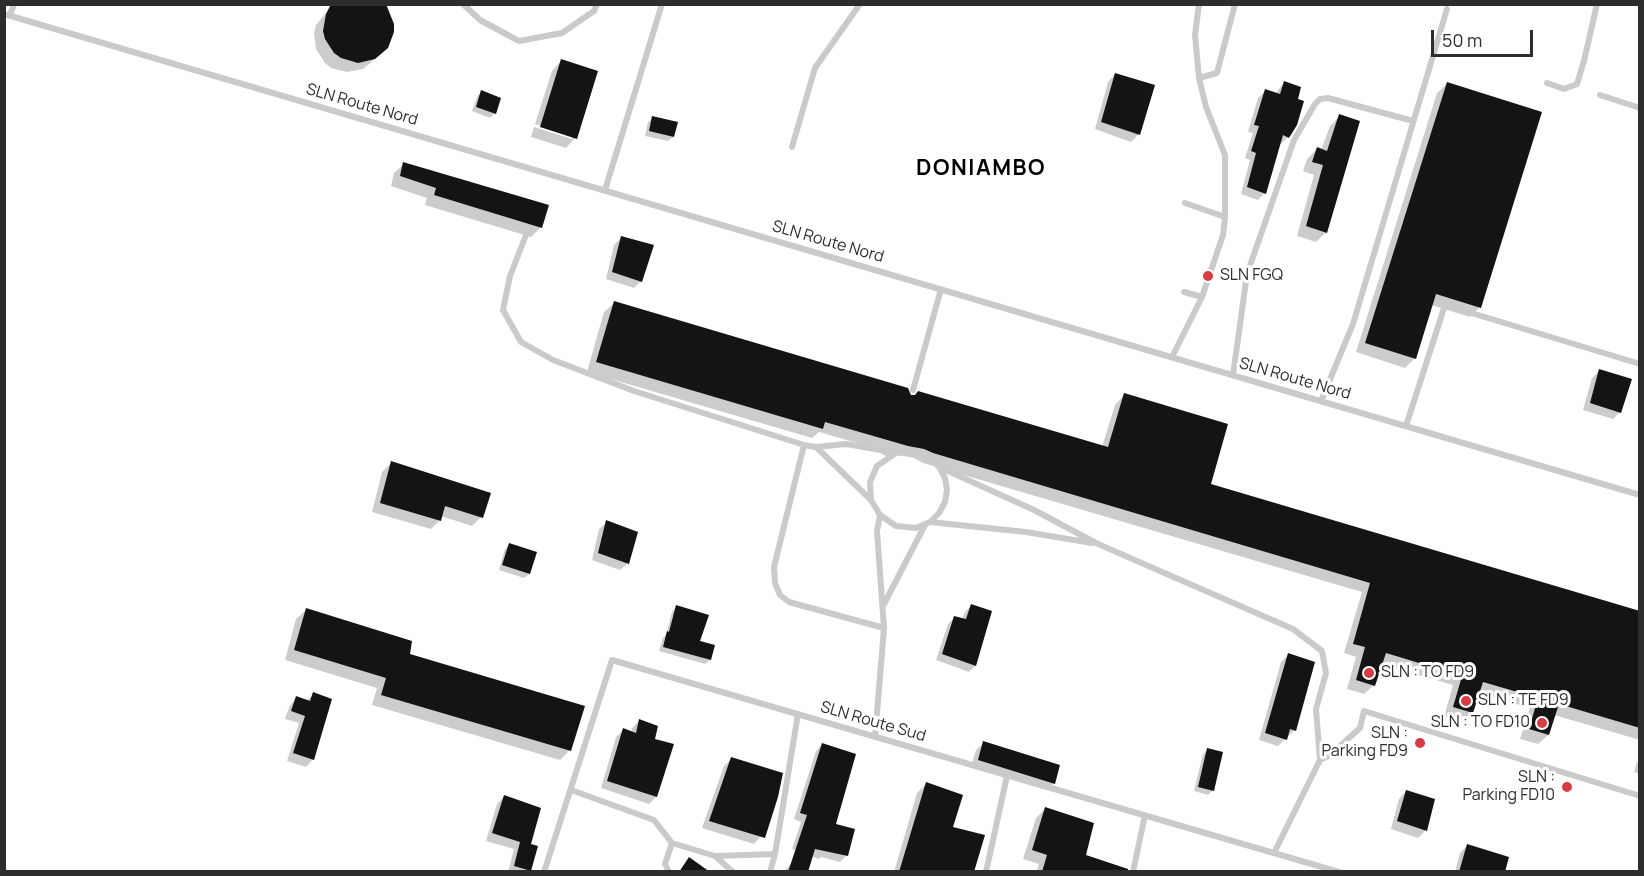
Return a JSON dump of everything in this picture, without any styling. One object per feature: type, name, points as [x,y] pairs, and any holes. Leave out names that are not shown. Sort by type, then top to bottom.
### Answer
[{"type":"lane","points":[[7,14],[14,4]]},
{"type":"lane","points":[[463,4],[480,20],[519,41],[562,33],[594,11],[597,4]]},
{"type":"lane","points":[[605,190],[662,4]]},
{"type":"lane","points":[[792,147],[815,68],[860,4]]},
{"type":"lane","points":[[1172,357],[1202,297],[1223,235],[1225,217],[1225,155],[1206,107],[1199,78],[1196,35],[1199,4]]},
{"type":"lane","points":[[1199,78],[1217,72],[1235,4]]},
{"type":"lane","points":[[1547,83],[1564,89],[1576,84],[1584,62],[1597,4]]},
{"type":"lane","points":[[1322,401],[1353,324],[1447,9]]},
{"type":"lane","name":"SLN Route Nord","points":[[7,14],[1640,495]]},
{"type":"lane","points":[[1600,95],[1640,108]]},
{"type":"lane","points":[[1233,375],[1247,274],[1294,140],[1315,104],[1320,99],[1328,98],[1413,121]]},
{"type":"lane","points":[[1185,203],[1225,217]]},
{"type":"lane","points":[[528,230],[510,276],[503,310],[520,342],[553,360],[634,392],[804,445],[816,447],[846,444],[881,450],[891,455]]},
{"type":"lane","points":[[913,390],[941,289]]},
{"type":"lane","points":[[1184,292],[1202,297]]},
{"type":"lane","points":[[1406,426],[1445,305],[1640,364]]},
{"type":"lane","points":[[899,444],[902,451]]},
{"type":"lane","points":[[804,445],[774,567],[780,596],[789,602],[884,628]]},
{"type":"lane","points":[[816,447],[871,500],[887,522],[906,528],[928,523],[1026,532],[1098,544]]},
{"type":"lane","points":[[871,500],[870,482],[877,466],[891,455],[902,451],[912,451],[932,459],[945,478],[947,490],[945,502],[939,513],[928,523],[883,604]]},
{"type":"lane","points":[[939,467],[1034,510],[1098,544],[1293,629],[1322,651],[1326,673],[1316,709],[1320,760],[1274,853]]},
{"type":"lane","points":[[875,737],[884,628],[877,531],[880,515]]},
{"type":"lane","name":"SLN Route Sud","points":[[544,872],[612,660],[1338,872]]},
{"type":"lane","points":[[1320,760],[1330,755],[1360,728],[1364,711],[1640,796]]},
{"type":"lane","points":[[770,872],[798,714]]},
{"type":"lane","points":[[986,872],[1006,776]]},
{"type":"lane","points":[[571,790],[654,820],[672,843],[715,856],[775,854]]},
{"type":"lane","points":[[1133,872],[1145,815]]},
{"type":"lane","points":[[669,872],[665,864],[672,843]]},
{"type":"lane","points":[[715,856],[733,872]]},
{"type":"building","points":[[331,4],[386,4],[394,24],[394,32],[388,48],[375,59],[358,63],[341,58],[334,53],[323,31],[326,14]]},
{"type":"building","points":[[561,59],[598,71],[577,139],[540,127]]},
{"type":"building","points":[[1115,73],[1155,85],[1140,135],[1101,122]]},
{"type":"building","points":[[1284,81],[1301,87],[1298,99],[1304,101],[1297,125],[1289,138],[1283,135],[1266,194],[1247,187],[1256,153],[1251,151],[1259,126],[1254,125],[1265,89],[1280,94]]},
{"type":"building","points":[[1447,82],[1542,112],[1481,308],[1436,294],[1416,359],[1365,343]]},
{"type":"building","points":[[481,90],[501,98],[496,114],[476,107]]},
{"type":"building","points":[[1339,114],[1360,121],[1327,233],[1306,226],[1323,165],[1312,162],[1317,147],[1327,151]]},
{"type":"building","points":[[652,116],[678,122],[674,137],[649,131]]},
{"type":"building","points":[[403,162],[549,205],[542,228],[434,195],[436,188],[400,176]]},
{"type":"building","points":[[621,236],[654,245],[642,282],[612,272]]},
{"type":"building","points":[[614,301],[908,388],[911,395],[915,395],[918,391],[1108,447],[1124,393],[1228,424],[1211,484],[1640,611],[1640,728],[1559,704],[1549,735],[1529,729],[1538,698],[1483,682],[1473,713],[1453,707],[1462,676],[1386,653],[1375,686],[1356,680],[1365,647],[1353,644],[1370,583],[924,449],[825,422],[823,429],[596,362]]},
{"type":"building","points":[[1599,369],[1632,379],[1621,413],[1590,403]]},
{"type":"building","points":[[391,461],[491,493],[483,518],[445,506],[441,521],[380,503]]},
{"type":"building","points":[[606,520],[638,532],[629,564],[598,553]]},
{"type":"building","points":[[509,543],[537,552],[530,574],[502,565]]},
{"type":"building","points":[[971,604],[992,611],[976,666],[942,654],[954,616],[966,619]]},
{"type":"building","points":[[676,605],[709,615],[700,641],[715,645],[711,660],[663,647]]},
{"type":"building","points":[[306,608],[412,641],[410,654],[585,706],[571,751],[381,695],[386,678],[294,650]]},
{"type":"building","points":[[1288,653],[1315,662],[1296,731],[1290,729],[1287,740],[1265,733]]},
{"type":"building","points":[[313,692],[332,699],[314,760],[293,753],[305,716],[291,711],[296,696],[310,701]]},
{"type":"building","points":[[639,719],[658,726],[655,739],[674,744],[657,797],[607,781],[623,728],[636,733]]},
{"type":"building","points":[[983,741],[1060,765],[1055,784],[978,760]]},
{"type":"building","points":[[822,743],[856,754],[836,824],[855,829],[848,856],[815,849],[808,872],[788,872],[807,815],[800,813]]},
{"type":"building","points":[[1207,748],[1223,752],[1214,791],[1198,787]]},
{"type":"building","points":[[731,757],[783,773],[765,838],[709,821]]},
{"type":"building","points":[[926,782],[963,795],[953,827],[985,835],[974,872],[899,872]]},
{"type":"building","points":[[1406,790],[1435,799],[1427,831],[1397,821]]},
{"type":"building","points":[[504,795],[541,808],[531,844],[538,846],[531,871],[514,866],[520,842],[492,833]]},
{"type":"building","points":[[1045,807],[1094,823],[1086,855],[1128,869],[1128,872],[1042,872],[1047,855],[1032,850]]},
{"type":"building","points":[[1467,844],[1509,857],[1505,872],[1459,872]]},
{"type":"building","points":[[689,857],[710,872],[679,872]]},
{"type":"place","name":"SLN FGQ","points":[[1208,276]]},
{"type":"place","name":"SLN : TO FD9","points":[[1369,673]]},
{"type":"place","name":"SLN : TE FD9","points":[[1466,701]]},
{"type":"place","name":"SLN : TO FD10","points":[[1542,723]]},
{"type":"place","name":"SLN : Parking FD9","points":[[1420,743]]},
{"type":"place","name":"SLN : Parking FD10","points":[[1567,787]]},
{"type":"district","name":"DONIAMBO","points":[[981,169]]}]
